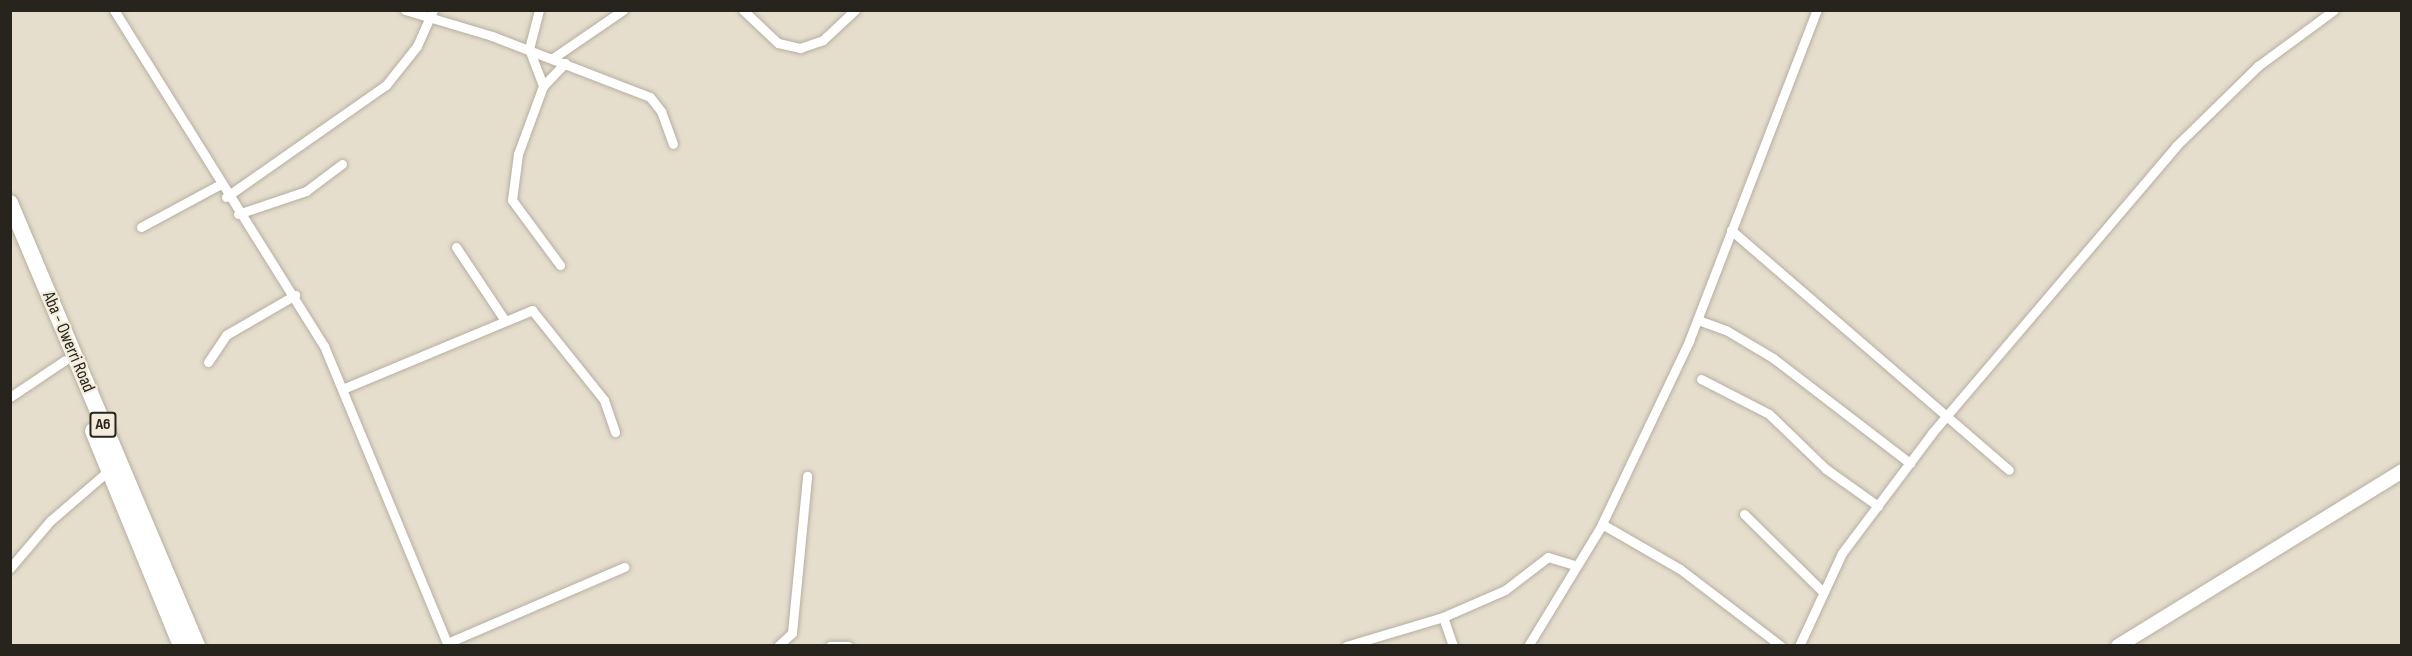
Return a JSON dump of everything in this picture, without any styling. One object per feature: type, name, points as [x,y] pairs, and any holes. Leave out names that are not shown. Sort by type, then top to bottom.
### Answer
[{"type":"highway","name":"Aba - Owerri Road","points":[[10,203],[197,645]]},
{"type":"highway","name":"Aba - Owerri Road","points":[[10,234],[65,360],[181,645]]},
{"type":"street","points":[[114,10],[226,197],[295,295],[345,388],[448,644],[624,567]]},
{"type":"street","points":[[405,10],[431,14],[553,58],[650,97],[662,111],[673,144]]},
{"type":"street","points":[[539,10],[529,49],[543,86]]},
{"type":"street","points":[[553,58],[623,10]]},
{"type":"street","points":[[742,10],[778,43],[800,48],[823,40],[855,10]]},
{"type":"street","points":[[1528,645],[1602,524],[1698,320],[1817,10]]},
{"type":"street","points":[[1799,645],[1842,554],[1948,414],[2176,146],[2258,66],[2334,10]]},
{"type":"street","points":[[226,197],[386,85],[417,46],[431,14]]},
{"type":"street","points":[[560,265],[513,200],[518,154],[543,86],[565,63]]},
{"type":"street","points":[[238,214],[306,191],[342,164]]},
{"type":"street","points":[[141,227],[219,185]]},
{"type":"street","points":[[1731,230],[1948,414],[2009,470]]},
{"type":"street","points":[[456,247],[504,319]]},
{"type":"street","points":[[208,362],[226,335],[295,295]]},
{"type":"street","points":[[345,388],[504,319],[532,310],[539,314],[604,400],[615,432]]},
{"type":"street","points":[[1698,320],[1726,330],[1773,358],[1910,463]]},
{"type":"street","points":[[10,397],[65,360]]},
{"type":"street","points":[[1701,379],[1768,414],[1826,469],[1878,506]]},
{"type":"street","points":[[10,568],[50,521],[109,470]]},
{"type":"street","points":[[2118,645],[2402,471]]},
{"type":"street","points":[[785,644],[792,633],[807,476]]},
{"type":"street","points":[[1744,514],[1823,591]]},
{"type":"street","points":[[1602,524],[1680,569],[1781,645]]},
{"type":"street","points":[[1346,645],[1443,617],[1505,590],[1548,557],[1577,566]]},
{"type":"street","points":[[1443,617],[1453,645]]},
{"type":"street","points":[[830,645],[848,645]]}]
